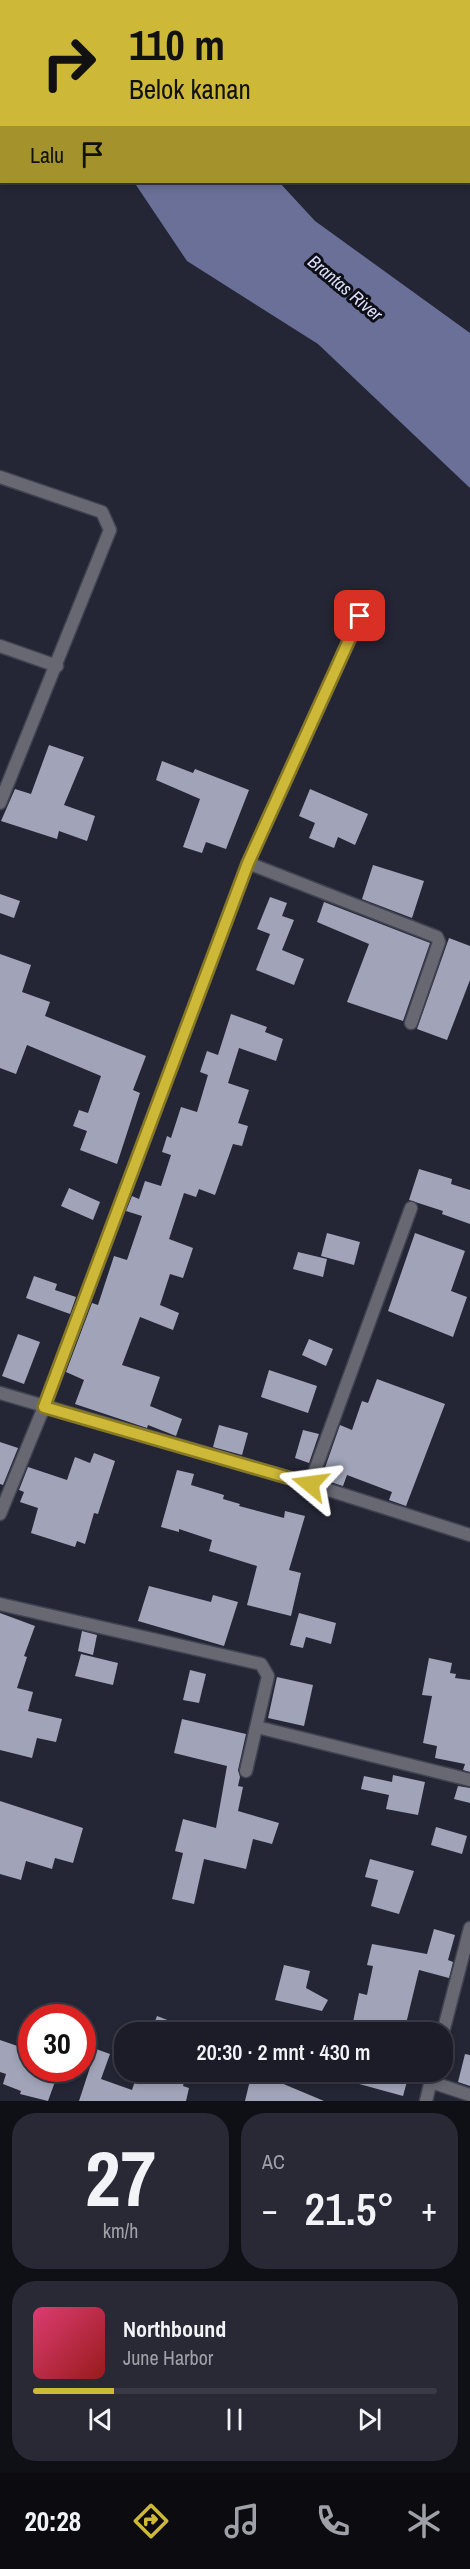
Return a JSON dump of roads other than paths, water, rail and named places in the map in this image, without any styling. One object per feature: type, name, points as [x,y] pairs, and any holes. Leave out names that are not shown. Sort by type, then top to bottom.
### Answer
[{"type":"street","points":[[0,477],[102,512],[110,525],[108,538],[0,803]]},
{"type":"street","points":[[0,1514],[44,1407],[248,863],[360,616]]},
{"type":"street","points":[[0,646],[57,666]]},
{"type":"street","points":[[248,863],[437,937],[439,942],[411,1023]]},
{"type":"street","points":[[310,1484],[411,1208]]},
{"type":"street","points":[[0,1393],[310,1484],[470,1535]]},
{"type":"street","points":[[0,1604],[261,1664],[268,1676],[246,1771]]},
{"type":"street","points":[[257,1727],[470,1780]]},
{"type":"street","points":[[446,2022],[470,1928]]},
{"type":"street","points":[[426,2101],[431,2082]]},
{"type":"street","points":[[443,2082],[470,2095]]},
{"type":"water","name":"Brantas River","points":[[135,183],[280,183],[315,221],[470,333],[470,488],[318,344],[187,261]]}]
